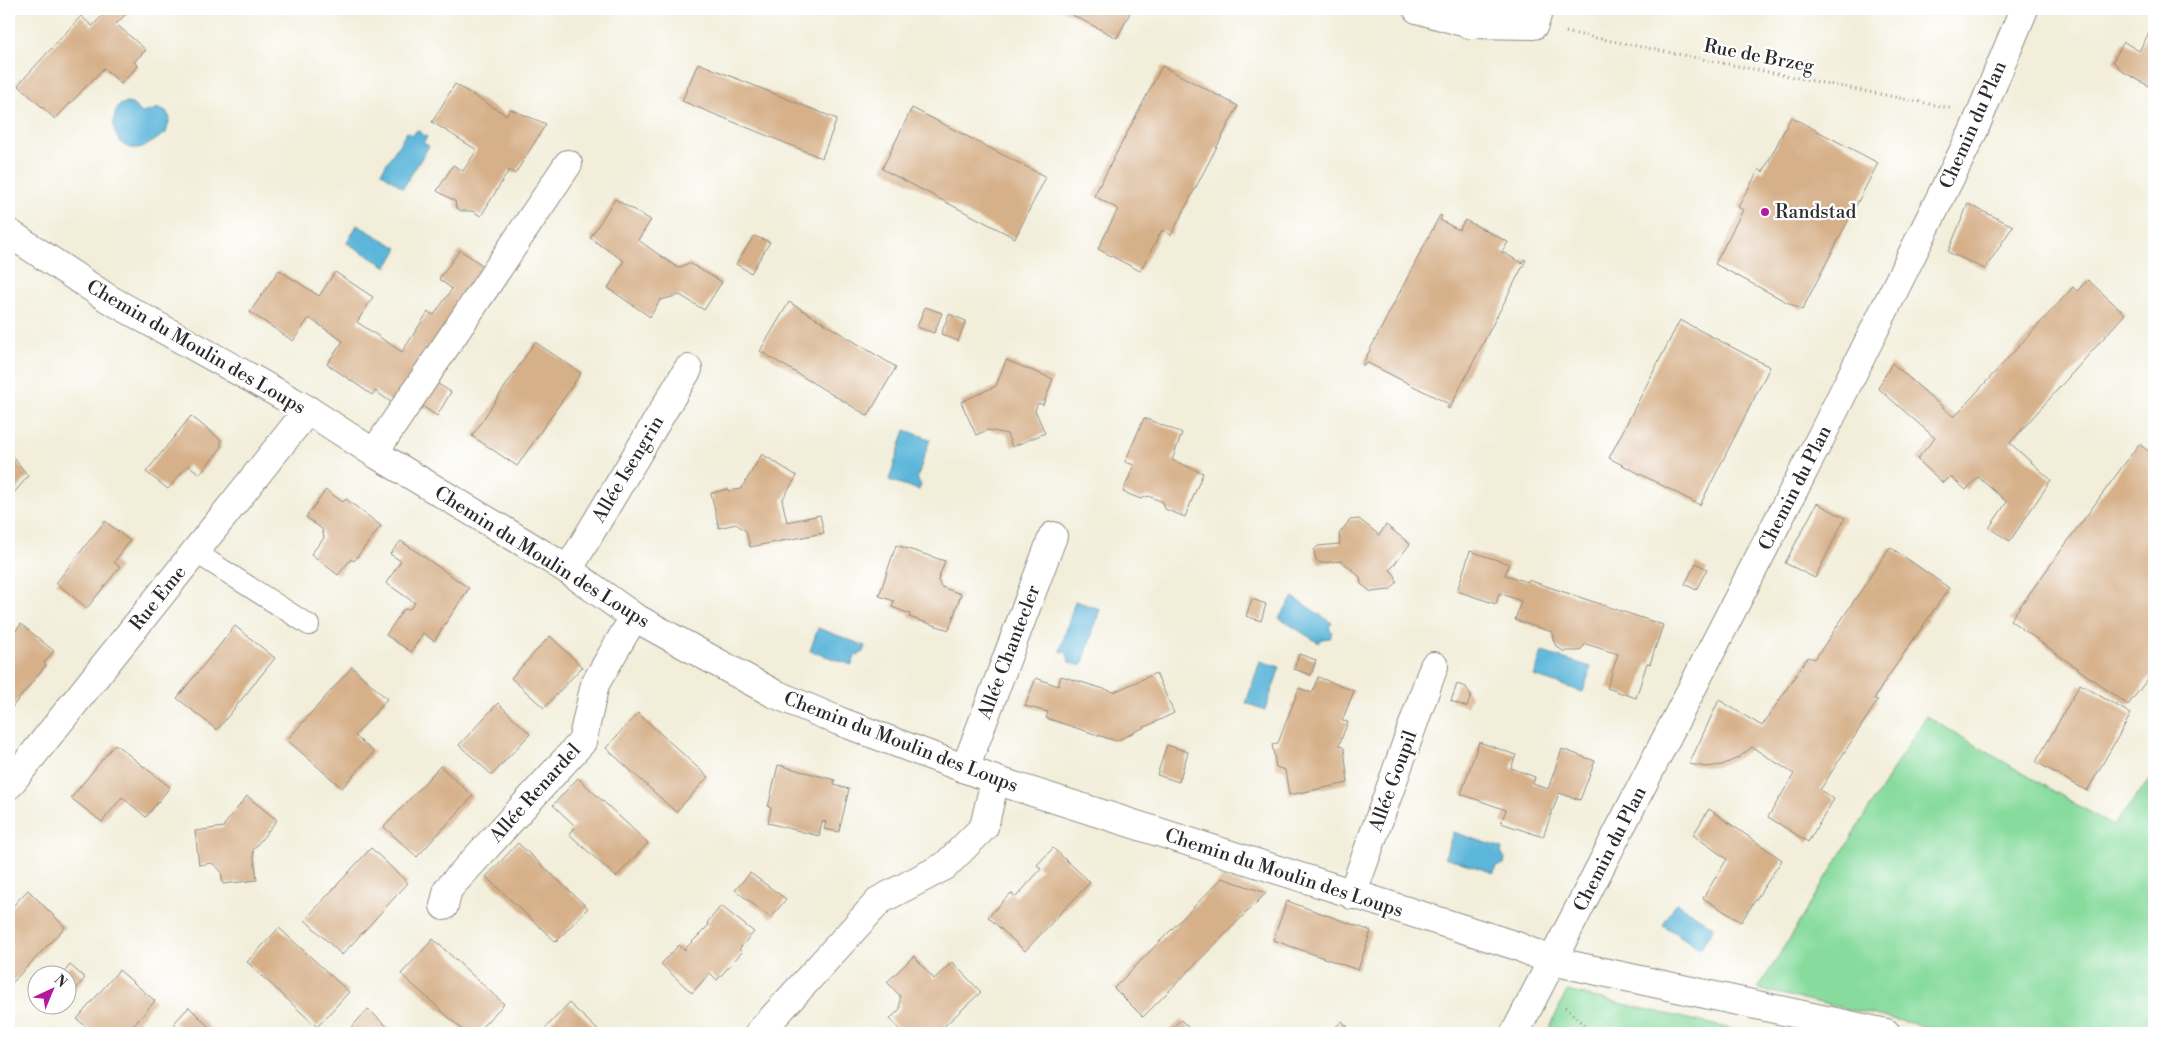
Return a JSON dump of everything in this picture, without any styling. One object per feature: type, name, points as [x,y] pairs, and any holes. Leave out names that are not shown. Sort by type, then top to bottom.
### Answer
[{"type":"street","points":[[1417,9],[1470,24],[1536,17]]},
{"type":"street","name":"Chemin du Plan","points":[[1516,1033],[1823,433],[1973,132],[2024,9]]},
{"type":"street","points":[[374,453],[568,164]]},
{"type":"street","name":"Chemin du Moulin des Loups","points":[[9,234],[109,299],[308,410],[374,453],[568,570],[634,617],[773,693],[839,721],[995,780],[1517,946],[1552,961],[1886,1033]]},
{"type":"street","name":"Allée Isengrin","points":[[568,570],[688,369]]},
{"type":"street","name":"Rue Eme","points":[[9,785],[308,410]]},
{"type":"street","name":"Allée Chantecler","points":[[965,768],[1053,536]]},
{"type":"street","name":"Allée Renardel","points":[[444,906],[448,889],[582,742],[595,684],[634,617]]},
{"type":"street","name":"Allée Goupil","points":[[1352,895],[1434,666]]},
{"type":"street","points":[[760,1033],[880,900],[945,866],[984,827],[995,780]]},
{"type":"lane","points":[[195,552],[309,625]]},
{"type":"path","name":"Rue de Brzeg","points":[[1536,17],[1980,114]]},
{"type":"green space","points":[[1926,716],[2113,826],[2154,774],[2154,1033],[1955,1033],[1758,989]]},
{"type":"green space","points":[[1567,991],[1749,1033],[1547,1033]]},
{"type":"water","points":[[132,104],[142,113],[160,108],[166,111],[170,118],[166,133],[142,147],[133,148],[120,142],[114,128],[115,112],[119,105]]},
{"type":"water","points":[[417,130],[427,137],[423,143],[429,146],[403,188],[381,172],[407,132],[413,135]]},
{"type":"water","points":[[357,225],[398,248],[387,267],[347,243]]},
{"type":"water","points":[[905,430],[930,439],[917,478],[921,485],[919,490],[889,480]]},
{"type":"water","points":[[1293,597],[1332,623],[1329,627],[1332,632],[1330,638],[1322,639],[1319,643],[1279,618]]},
{"type":"water","points":[[1075,601],[1100,609],[1082,666],[1069,662],[1067,653],[1060,651]]},
{"type":"water","points":[[818,628],[866,646],[864,652],[855,656],[852,665],[810,651]]},
{"type":"water","points":[[1542,652],[1591,667],[1583,692],[1534,676]]},
{"type":"water","points":[[1260,661],[1280,667],[1265,710],[1246,703]]},
{"type":"water","points":[[1453,832],[1502,848],[1501,854],[1505,858],[1504,864],[1496,867],[1494,873],[1445,857]]},
{"type":"water","points":[[1676,903],[1714,927],[1700,949],[1663,925]]},
{"type":"building","points":[[101,9],[131,9],[116,24],[146,50],[134,62],[138,66],[121,84],[104,68],[55,119],[18,85],[81,16],[92,26],[105,13]]},
{"type":"building","points":[[1061,9],[1132,9],[1117,38]]},
{"type":"building","points":[[2154,24],[2154,89],[2122,71],[2113,61],[2124,42],[2139,51]]},
{"type":"building","points":[[698,63],[837,119],[822,158],[682,101]]},
{"type":"building","points":[[1162,66],[1238,106],[1171,235],[1162,230],[1140,271],[1098,249],[1118,209],[1094,196]]},
{"type":"building","points":[[455,84],[506,115],[510,109],[546,124],[515,174],[509,170],[481,216],[472,211],[461,211],[456,207],[455,201],[437,191],[453,165],[463,171],[477,150],[432,122]]},
{"type":"building","points":[[912,108],[1046,177],[1015,238],[882,169]]},
{"type":"building","points":[[1791,117],[1878,163],[1802,310],[1715,264],[1743,210],[1738,207],[1759,169],[1763,172]]},
{"type":"building","points":[[615,199],[651,220],[638,240],[678,268],[689,263],[722,282],[704,310],[680,295],[660,300],[650,317],[608,288],[624,261],[590,238]]},
{"type":"building","points":[[1968,204],[2013,226],[1985,269],[1948,252]]},
{"type":"building","points":[[1440,215],[1442,216],[1440,220],[1459,230],[1465,220],[1508,242],[1502,252],[1522,263],[1524,259],[1526,260],[1449,409],[1447,408],[1449,404],[1366,362],[1362,365]]},
{"type":"building","points":[[754,236],[770,242],[751,273],[736,264]]},
{"type":"building","points":[[460,250],[488,269],[397,406],[375,391],[372,395],[327,364],[343,341],[309,318],[293,341],[250,312],[279,270],[319,296],[335,272],[373,297],[357,322],[402,352],[428,312],[434,315],[452,289],[439,279]]},
{"type":"building","points":[[2088,280],[2125,314],[2010,443],[2051,480],[2010,541],[1989,528],[2007,502],[1978,477],[1966,490],[1950,476],[1943,483],[1917,459],[1935,438],[1878,388],[1892,363],[1954,417],[2073,287],[2077,291]]},
{"type":"building","points":[[789,302],[896,367],[868,416],[760,351]]},
{"type":"building","points":[[925,307],[942,313],[934,333],[917,327]]},
{"type":"building","points":[[949,314],[966,321],[958,341],[941,334]]},
{"type":"building","points":[[1680,320],[1770,367],[1700,505],[1609,458]]},
{"type":"building","points":[[535,342],[581,373],[517,466],[472,436]]},
{"type":"building","points":[[1006,360],[1053,379],[1043,405],[1038,403],[1035,410],[1045,433],[1012,447],[1007,434],[988,430],[976,435],[961,402],[996,386]]},
{"type":"building","points":[[435,382],[451,392],[437,416],[421,405]]},
{"type":"building","points":[[191,416],[221,440],[221,448],[200,474],[188,465],[168,489],[146,472]]},
{"type":"building","points":[[1144,418],[1182,433],[1172,460],[1203,473],[1185,517],[1165,509],[1163,502],[1148,496],[1141,499],[1123,492],[1134,465],[1125,462]]},
{"type":"building","points":[[2139,444],[2154,455],[2154,671],[2128,705],[2010,620]]},
{"type":"building","points":[[9,451],[28,476],[9,499]]},
{"type":"building","points":[[762,454],[797,476],[782,500],[787,522],[820,515],[824,533],[750,547],[746,531],[736,524],[719,528],[711,493],[728,489],[728,491],[741,489]]},
{"type":"building","points":[[326,490],[343,502],[346,499],[381,526],[354,561],[351,559],[338,575],[311,554],[324,538],[322,529],[306,517]]},
{"type":"building","points":[[1817,503],[1845,518],[1815,578],[1785,563]]},
{"type":"building","points":[[1359,519],[1379,535],[1386,525],[1410,544],[1390,570],[1395,575],[1397,582],[1390,590],[1371,592],[1361,584],[1360,577],[1342,561],[1320,563],[1316,560],[1314,550],[1318,546],[1340,544],[1339,534],[1350,520]]},
{"type":"building","points":[[105,521],[130,541],[114,562],[120,567],[87,608],[56,583]]},
{"type":"building","points":[[401,541],[469,588],[434,641],[423,633],[411,652],[386,635],[403,610],[411,608],[415,603],[386,583],[401,561],[390,554]]},
{"type":"building","points":[[896,545],[945,561],[938,580],[941,587],[961,594],[949,630],[909,617],[910,614],[892,607],[894,601],[879,596]]},
{"type":"building","points":[[1890,547],[1949,588],[1885,681],[1874,699],[1878,700],[1820,790],[1834,799],[1808,842],[1768,817],[1794,774],[1752,747],[1738,758],[1722,765],[1706,767],[1689,764],[1719,700],[1762,726],[1808,657],[1815,659]]},
{"type":"building","points":[[1470,551],[1509,564],[1505,575],[1528,582],[1528,580],[1663,625],[1650,664],[1647,663],[1636,698],[1607,688],[1618,654],[1586,644],[1579,651],[1563,651],[1556,646],[1552,632],[1515,620],[1521,601],[1499,593],[1496,604],[1457,591]]},
{"type":"building","points":[[1696,563],[1707,569],[1696,590],[1685,584]]},
{"type":"building","points":[[1252,599],[1266,604],[1261,621],[1246,616]]},
{"type":"building","points":[[21,624],[54,651],[44,663],[46,665],[9,711],[9,639]]},
{"type":"building","points":[[235,626],[275,658],[217,730],[177,698]]},
{"type":"building","points":[[550,636],[582,667],[544,708],[511,678]]},
{"type":"building","points":[[1299,654],[1316,660],[1311,675],[1294,669]]},
{"type":"building","points":[[352,667],[387,699],[355,736],[374,752],[342,788],[287,740]]},
{"type":"building","points":[[1156,673],[1174,713],[1116,741],[1046,718],[1048,712],[1025,706],[1036,678],[1058,686],[1061,676],[1114,692]]},
{"type":"building","points":[[1318,677],[1354,691],[1342,721],[1348,722],[1339,745],[1344,748],[1348,783],[1289,795],[1285,770],[1276,767],[1272,744],[1278,743],[1299,688],[1312,693]]},
{"type":"building","points":[[1457,684],[1466,687],[1471,696],[1467,707],[1451,701]]},
{"type":"building","points":[[2080,684],[2131,714],[2087,791],[2036,762]]},
{"type":"building","points":[[498,703],[530,734],[492,775],[459,745]]},
{"type":"building","points":[[638,713],[708,777],[676,812],[606,748]]},
{"type":"building","points":[[1479,742],[1516,755],[1511,768],[1535,777],[1533,784],[1548,789],[1562,749],[1595,761],[1580,800],[1559,793],[1543,837],[1501,823],[1506,810],[1461,794]]},
{"type":"building","points":[[115,744],[170,787],[146,817],[122,797],[102,822],[71,798]]},
{"type":"building","points":[[1167,745],[1188,752],[1179,782],[1157,775]]},
{"type":"building","points":[[778,765],[835,780],[834,785],[849,789],[839,832],[824,829],[826,822],[822,821],[819,836],[768,823],[771,808],[768,807]]},
{"type":"building","points":[[440,766],[473,796],[417,857],[384,827]]},
{"type":"building","points":[[578,778],[648,843],[616,877],[569,834],[575,826],[553,805]]},
{"type":"building","points":[[247,796],[277,820],[253,850],[257,880],[223,884],[221,871],[212,863],[199,865],[195,831],[224,827]]},
{"type":"building","points":[[1709,809],[1782,860],[1741,922],[1703,898],[1727,859],[1693,835]]},
{"type":"building","points":[[518,843],[588,908],[556,942],[486,877]]},
{"type":"building","points":[[371,848],[408,883],[342,955],[305,920]]},
{"type":"building","points":[[1053,848],[1090,882],[1025,951],[988,917],[1011,893],[1016,897],[1041,869],[1037,865]]},
{"type":"building","points":[[750,873],[786,899],[771,918],[735,890]]},
{"type":"building","points":[[1222,878],[1266,893],[1143,1017],[1114,988]]},
{"type":"building","points":[[28,890],[65,927],[9,986],[9,910]]},
{"type":"building","points":[[1287,901],[1371,931],[1358,970],[1273,940]]},
{"type":"building","points":[[721,906],[754,932],[739,949],[742,952],[717,980],[710,973],[692,993],[661,964],[679,945],[684,950],[709,925],[707,923]]},
{"type":"building","points":[[279,928],[349,992],[317,1027],[247,962]]},
{"type":"building","points":[[433,939],[504,1004],[476,1033],[466,1033],[401,974]]},
{"type":"building","points":[[914,956],[934,979],[952,962],[981,992],[937,1033],[898,1033],[900,1030],[890,1019],[900,1009],[900,996],[887,982]]},
{"type":"building","points":[[119,970],[155,1001],[127,1033],[93,1033],[77,1019]]},
{"type":"building","points":[[78,972],[85,978],[78,986]]},
{"type":"building","points":[[569,1003],[601,1033],[541,1033]]},
{"type":"building","points":[[189,1007],[216,1033],[185,1033],[174,1023]]},
{"type":"building","points":[[368,1009],[394,1033],[346,1033]]},
{"type":"building","points":[[1181,1020],[1194,1033],[1166,1033]]},
{"type":"building","points":[[1342,1021],[1353,1033],[1329,1033]]},
{"type":"place","name":"Randstad","points":[[1765,212]]}]
